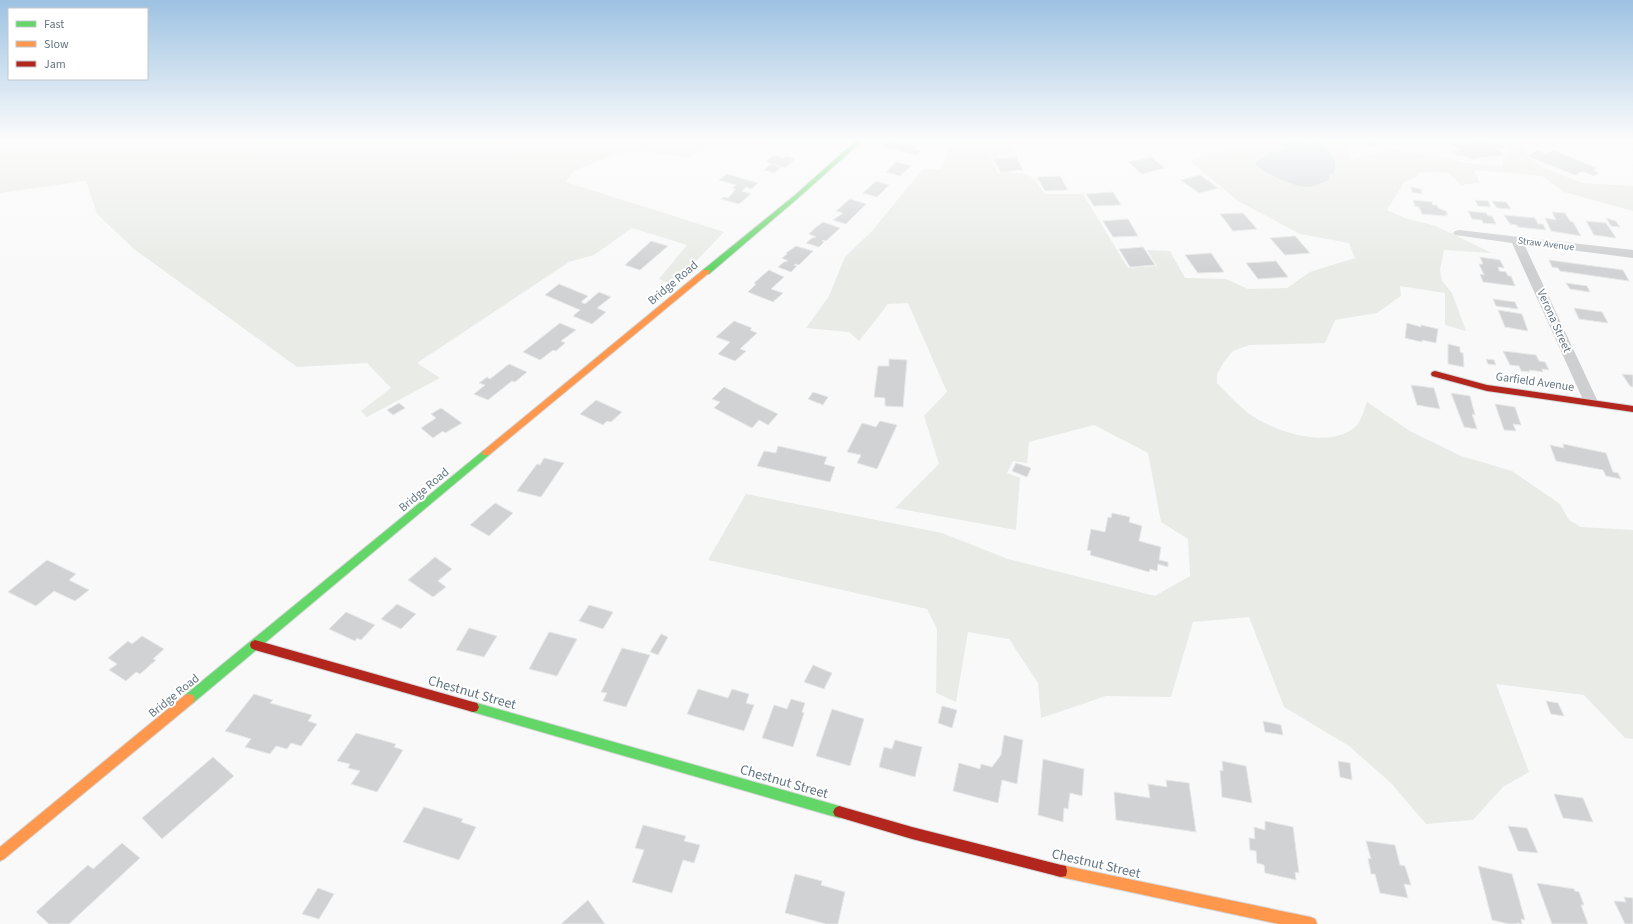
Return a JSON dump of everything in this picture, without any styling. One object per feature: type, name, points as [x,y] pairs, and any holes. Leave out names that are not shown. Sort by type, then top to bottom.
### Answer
[{"type":"main road","name":"Bridge Road","points":[[0,855],[812,183]]},
{"type":"main road","name":"Garfield Avenue","points":[[1435,374],[1487,388],[1633,409]]},
{"type":"main road","name":"Chestnut Street","points":[[255,645],[912,833],[1074,874],[1310,924]]},
{"type":"street","name":"Straw Avenue","points":[[1459,233],[1633,254]]},
{"type":"street","name":"Verona Street","points":[[1516,240],[1591,402]]},
{"type":"shaded area","points":[[0,183],[71,183],[0,193]]},
{"type":"shaded area","points":[[87,183],[570,183],[724,232],[673,285],[659,279],[687,245],[632,228],[594,255],[569,262],[417,363],[440,378],[367,417],[361,411],[391,388],[367,363],[297,367],[134,249],[97,214]]},
{"type":"shaded area","points":[[911,183],[1037,183],[1045,194],[1083,194],[1128,268],[1157,266],[1147,250],[1170,251],[1185,278],[1226,279],[1248,289],[1287,288],[1310,272],[1355,258],[1349,243],[1300,234],[1238,201],[1217,183],[1404,183],[1387,210],[1405,218],[1436,226],[1492,253],[1444,250],[1440,270],[1442,281],[1452,293],[1466,331],[1445,325],[1445,293],[1400,286],[1401,296],[1377,313],[1335,320],[1325,343],[1249,345],[1233,351],[1217,374],[1217,383],[1240,406],[1259,420],[1286,432],[1316,438],[1344,434],[1355,427],[1361,419],[1367,402],[1410,431],[1461,456],[1512,471],[1560,504],[1569,520],[1581,527],[1633,530],[1633,739],[1625,738],[1584,695],[1496,684],[1529,772],[1503,787],[1473,820],[1426,824],[1391,783],[1349,746],[1284,707],[1249,617],[1193,622],[1171,697],[1106,696],[1041,718],[1038,683],[1009,639],[968,632],[956,702],[936,693],[937,629],[927,609],[708,560],[746,494],[942,533],[1008,559],[1155,596],[1190,576],[1188,539],[1161,522],[1148,453],[1094,425],[1029,442],[1027,463],[1013,461],[1007,473],[1020,478],[1016,530],[895,508],[939,464],[924,416],[947,392],[908,303],[888,304],[859,341],[849,332],[806,328],[829,296],[845,257],[871,232]]},
{"type":"shaded area","points":[[1290,183],[1321,183],[1310,187]]},
{"type":"shaded area","points":[[1459,183],[1479,183],[1461,185]]},
{"type":"shaded area","points":[[1552,183],[1633,186],[1633,211],[1564,192]]},
{"type":"building","points":[[730,183],[758,183],[751,189],[746,187],[742,191],[751,194],[739,204],[721,199],[724,197],[728,198],[736,189],[732,188],[736,185]]},
{"type":"building","points":[[874,183],[889,185],[877,197],[863,193]]},
{"type":"building","points":[[1040,183],[1064,183],[1068,190],[1045,191]]},
{"type":"building","points":[[1185,183],[1211,183],[1218,188],[1199,193]]},
{"type":"building","points":[[1411,187],[1421,189],[1422,194],[1412,192]]},
{"type":"building","points":[[1113,192],[1121,205],[1094,206],[1086,194]]},
{"type":"building","points":[[850,199],[866,204],[846,224],[833,220],[843,213],[836,211]]},
{"type":"building","points":[[1413,200],[1432,202],[1433,205],[1437,205],[1438,208],[1446,211],[1448,215],[1422,214],[1419,207],[1415,206]]},
{"type":"building","points":[[1475,200],[1488,201],[1491,207],[1478,206]]},
{"type":"building","points":[[1492,201],[1506,202],[1511,209],[1497,208]]},
{"type":"building","points":[[1468,211],[1486,213],[1488,216],[1492,216],[1496,224],[1483,223],[1482,220],[1472,219]]},
{"type":"building","points":[[1552,212],[1565,213],[1570,221],[1573,222],[1581,236],[1551,231],[1545,218],[1556,220]]},
{"type":"building","points":[[1243,213],[1257,229],[1233,231],[1220,214]]},
{"type":"building","points":[[1504,215],[1535,218],[1538,224],[1543,224],[1546,230],[1518,227],[1517,225],[1510,224]]},
{"type":"building","points":[[1606,218],[1616,221],[1620,227],[1611,226]]},
{"type":"building","points":[[1128,219],[1138,236],[1113,237],[1103,221]]},
{"type":"building","points":[[1586,221],[1606,223],[1616,238],[1594,235]]},
{"type":"building","points":[[823,222],[840,228],[826,241],[823,240],[822,241],[824,242],[819,247],[806,243],[812,238],[816,237],[809,234]]},
{"type":"building","points":[[1295,236],[1310,253],[1285,255],[1270,238]]},
{"type":"building","points":[[651,241],[668,246],[640,270],[625,265]]},
{"type":"building","points":[[796,246],[813,251],[799,265],[794,265],[797,266],[791,272],[778,267],[784,262],[788,261],[782,258]]},
{"type":"building","points":[[1143,247],[1155,265],[1130,267],[1119,249]]},
{"type":"building","points":[[1211,253],[1224,272],[1198,273],[1185,255]]},
{"type":"building","points":[[1480,257],[1500,260],[1504,268],[1498,267],[1499,271],[1506,272],[1508,276],[1511,276],[1515,286],[1483,282],[1480,274],[1484,275],[1479,264],[1483,264]]},
{"type":"building","points":[[1549,260],[1623,270],[1629,281],[1560,271],[1558,268],[1552,267]]},
{"type":"building","points":[[1276,261],[1288,277],[1258,279],[1246,263]]},
{"type":"building","points":[[769,270],[784,277],[771,289],[783,293],[773,302],[748,292],[756,284],[754,283]]},
{"type":"building","points":[[1566,283],[1587,286],[1590,292],[1570,289]]},
{"type":"building","points":[[559,284],[588,296],[581,302],[585,304],[599,292],[611,297],[597,308],[606,312],[592,324],[573,316],[580,310],[545,295]]},
{"type":"building","points":[[1493,299],[1515,302],[1518,309],[1496,306]]},
{"type":"building","points":[[1574,308],[1602,312],[1608,323],[1579,319]]},
{"type":"building","points":[[1498,310],[1522,314],[1528,331],[1505,327]]},
{"type":"building","points":[[734,321],[752,328],[750,330],[757,333],[740,349],[746,351],[735,361],[718,354],[730,342],[716,337]]},
{"type":"building","points":[[560,323],[576,330],[561,341],[565,343],[556,351],[553,350],[540,360],[523,352]]},
{"type":"building","points":[[1407,323],[1421,327],[1421,325],[1438,329],[1436,343],[1422,340],[1422,342],[1405,338]]},
{"type":"building","points":[[1448,344],[1460,347],[1460,352],[1463,353],[1464,367],[1448,364]]},
{"type":"building","points":[[1503,351],[1536,355],[1539,361],[1545,362],[1549,370],[1542,369],[1543,372],[1529,370],[1530,372],[1521,371],[1519,366],[1510,365]]},
{"type":"building","points":[[889,359],[907,360],[903,407],[885,406],[885,398],[874,397],[878,366],[889,366]]},
{"type":"building","points":[[1486,359],[1494,360],[1496,365],[1488,364]]},
{"type":"building","points":[[509,364],[527,372],[515,382],[512,381],[488,400],[474,394],[485,385],[479,383],[487,377],[490,379]]},
{"type":"building","points":[[1622,374],[1633,375],[1633,387],[1630,386]]},
{"type":"building","points":[[1411,385],[1434,388],[1440,409],[1417,405]]},
{"type":"building","points":[[724,387],[778,414],[768,425],[759,420],[752,428],[714,408],[720,402],[712,399]]},
{"type":"building","points":[[813,392],[828,397],[823,405],[808,399]]},
{"type":"building","points":[[1451,393],[1470,396],[1475,415],[1472,414],[1477,429],[1464,427]]},
{"type":"building","points":[[596,400],[622,412],[611,422],[607,421],[603,425],[580,414]]},
{"type":"building","points":[[399,403],[405,408],[393,415],[387,410]]},
{"type":"building","points":[[1495,404],[1515,407],[1521,425],[1513,424],[1516,431],[1504,430]]},
{"type":"building","points":[[441,408],[462,423],[445,433],[443,431],[433,438],[421,428],[436,418],[431,414]]},
{"type":"building","points":[[880,421],[897,425],[877,469],[857,463],[861,455],[847,452],[862,423],[876,427]]},
{"type":"building","points":[[1563,444],[1606,453],[1613,472],[1618,473],[1621,479],[1606,476],[1603,470],[1556,461],[1550,445],[1564,448]]},
{"type":"building","points":[[778,446],[827,457],[824,464],[835,467],[830,482],[757,466],[764,451],[776,453]]},
{"type":"building","points":[[544,458],[564,463],[541,497],[517,491],[537,464],[540,465]]},
{"type":"building","points":[[1016,463],[1031,468],[1027,477],[1012,471]]},
{"type":"building","points":[[495,503],[513,513],[489,536],[470,525]]},
{"type":"building","points":[[1112,513],[1130,517],[1129,522],[1142,526],[1139,541],[1161,547],[1159,560],[1168,562],[1168,567],[1158,564],[1157,571],[1150,569],[1149,572],[1090,555],[1091,551],[1087,550],[1091,529],[1105,532],[1108,517],[1111,518]]},
{"type":"building","points":[[435,557],[452,569],[438,581],[446,587],[433,597],[408,580]]},
{"type":"building","points":[[47,560],[76,574],[69,580],[89,590],[75,601],[54,591],[36,606],[8,592]]},
{"type":"building","points":[[397,604],[416,614],[401,629],[381,619]]},
{"type":"building","points":[[589,605],[613,612],[603,629],[579,621]]},
{"type":"building","points":[[346,612],[375,625],[361,640],[357,638],[355,641],[329,629]]},
{"type":"building","points":[[469,628],[497,636],[484,657],[456,650]]},
{"type":"building","points":[[549,632],[577,639],[557,676],[529,669]]},
{"type":"building","points":[[661,634],[668,637],[658,655],[650,652]]},
{"type":"building","points":[[142,636],[164,649],[153,659],[156,660],[140,674],[136,672],[126,681],[109,670],[117,664],[108,658],[128,641],[132,644]]},
{"type":"building","points":[[622,648],[650,655],[626,707],[603,701],[607,693],[601,692]]},
{"type":"building","points":[[813,665],[832,673],[824,689],[804,682]]},
{"type":"building","points":[[698,689],[728,698],[732,689],[749,694],[746,703],[754,705],[744,731],[687,714]]},
{"type":"building","points":[[254,694],[273,700],[270,703],[312,715],[308,721],[317,724],[301,746],[291,743],[287,749],[276,746],[270,754],[245,747],[251,739],[225,731]]},
{"type":"building","points":[[791,699],[805,703],[802,712],[804,713],[793,747],[762,738],[774,705],[787,709]]},
{"type":"building","points":[[1546,701],[1558,703],[1564,716],[1551,714]]},
{"type":"building","points":[[942,706],[957,710],[952,728],[938,723]]},
{"type":"building","points":[[832,709],[864,719],[850,766],[816,756]]},
{"type":"building","points":[[1263,721],[1281,725],[1283,735],[1265,732]]},
{"type":"building","points":[[356,733],[396,744],[394,747],[403,750],[377,792],[351,784],[360,771],[348,768],[350,764],[337,761]]},
{"type":"building","points":[[1004,735],[1023,740],[1017,784],[1002,780],[998,803],[953,791],[959,763],[980,769],[981,764],[992,767],[1001,755]]},
{"type":"building","points":[[895,740],[922,747],[915,777],[879,767],[884,747],[892,749]]},
{"type":"building","points":[[213,757],[234,776],[162,839],[142,818]]},
{"type":"building","points":[[1043,759],[1084,769],[1082,796],[1070,793],[1068,809],[1064,808],[1063,822],[1038,815]]},
{"type":"building","points":[[1222,761],[1246,766],[1252,803],[1222,797],[1220,770],[1223,771]]},
{"type":"building","points":[[1338,761],[1350,763],[1352,780],[1340,777]]},
{"type":"building","points":[[1166,780],[1189,783],[1196,832],[1116,820],[1114,792],[1150,798],[1148,784],[1167,787]]},
{"type":"building","points":[[1554,794],[1583,798],[1593,822],[1563,818]]},
{"type":"building","points":[[424,807],[463,819],[461,822],[476,827],[459,860],[403,842]]},
{"type":"building","points":[[1265,821],[1293,827],[1299,873],[1295,872],[1296,880],[1265,873],[1264,865],[1257,863],[1256,851],[1250,850],[1249,838],[1255,839],[1254,827],[1265,830]]},
{"type":"building","points":[[643,825],[686,836],[684,841],[700,845],[694,863],[683,860],[672,893],[632,882],[644,850],[635,848]]},
{"type":"building","points":[[1508,826],[1527,828],[1538,853],[1518,851]]},
{"type":"building","points":[[1366,841],[1395,845],[1400,865],[1405,866],[1411,885],[1404,884],[1408,898],[1380,893],[1375,874],[1371,874],[1368,858],[1371,859]]},
{"type":"building","points":[[122,843],[140,858],[69,924],[49,924],[36,912],[88,865],[93,869]]},
{"type":"building","points":[[1478,866],[1512,874],[1525,920],[1521,919],[1522,924],[1509,924],[1492,920]]},
{"type":"building","points":[[795,874],[822,881],[821,885],[845,892],[838,924],[826,924],[785,913]]},
{"type":"building","points":[[1537,883],[1574,889],[1575,891],[1579,892],[1584,905],[1581,905],[1588,924],[1552,924]]},
{"type":"building","points":[[318,888],[334,894],[319,919],[302,914]]},
{"type":"building","points":[[1624,897],[1633,898],[1633,924],[1625,924],[1614,901],[1626,902]]},
{"type":"building","points":[[588,900],[605,924],[561,924]]},
{"type":"traffic: fast","points":[[706,272],[812,183]]},
{"type":"traffic: fast","points":[[189,699],[486,453]]},
{"type":"traffic: fast","points":[[473,707],[839,812]]},
{"type":"traffic: slow","points":[[486,453],[706,272]]},
{"type":"traffic: slow","points":[[0,855],[189,699]]},
{"type":"traffic: slow","points":[[1061,871],[1310,924]]},
{"type":"traffic: jam","points":[[1435,374],[1487,388],[1633,409]]},
{"type":"traffic: jam","points":[[255,645],[473,707]]},
{"type":"traffic: jam","points":[[839,812],[912,833],[1061,871]]}]
